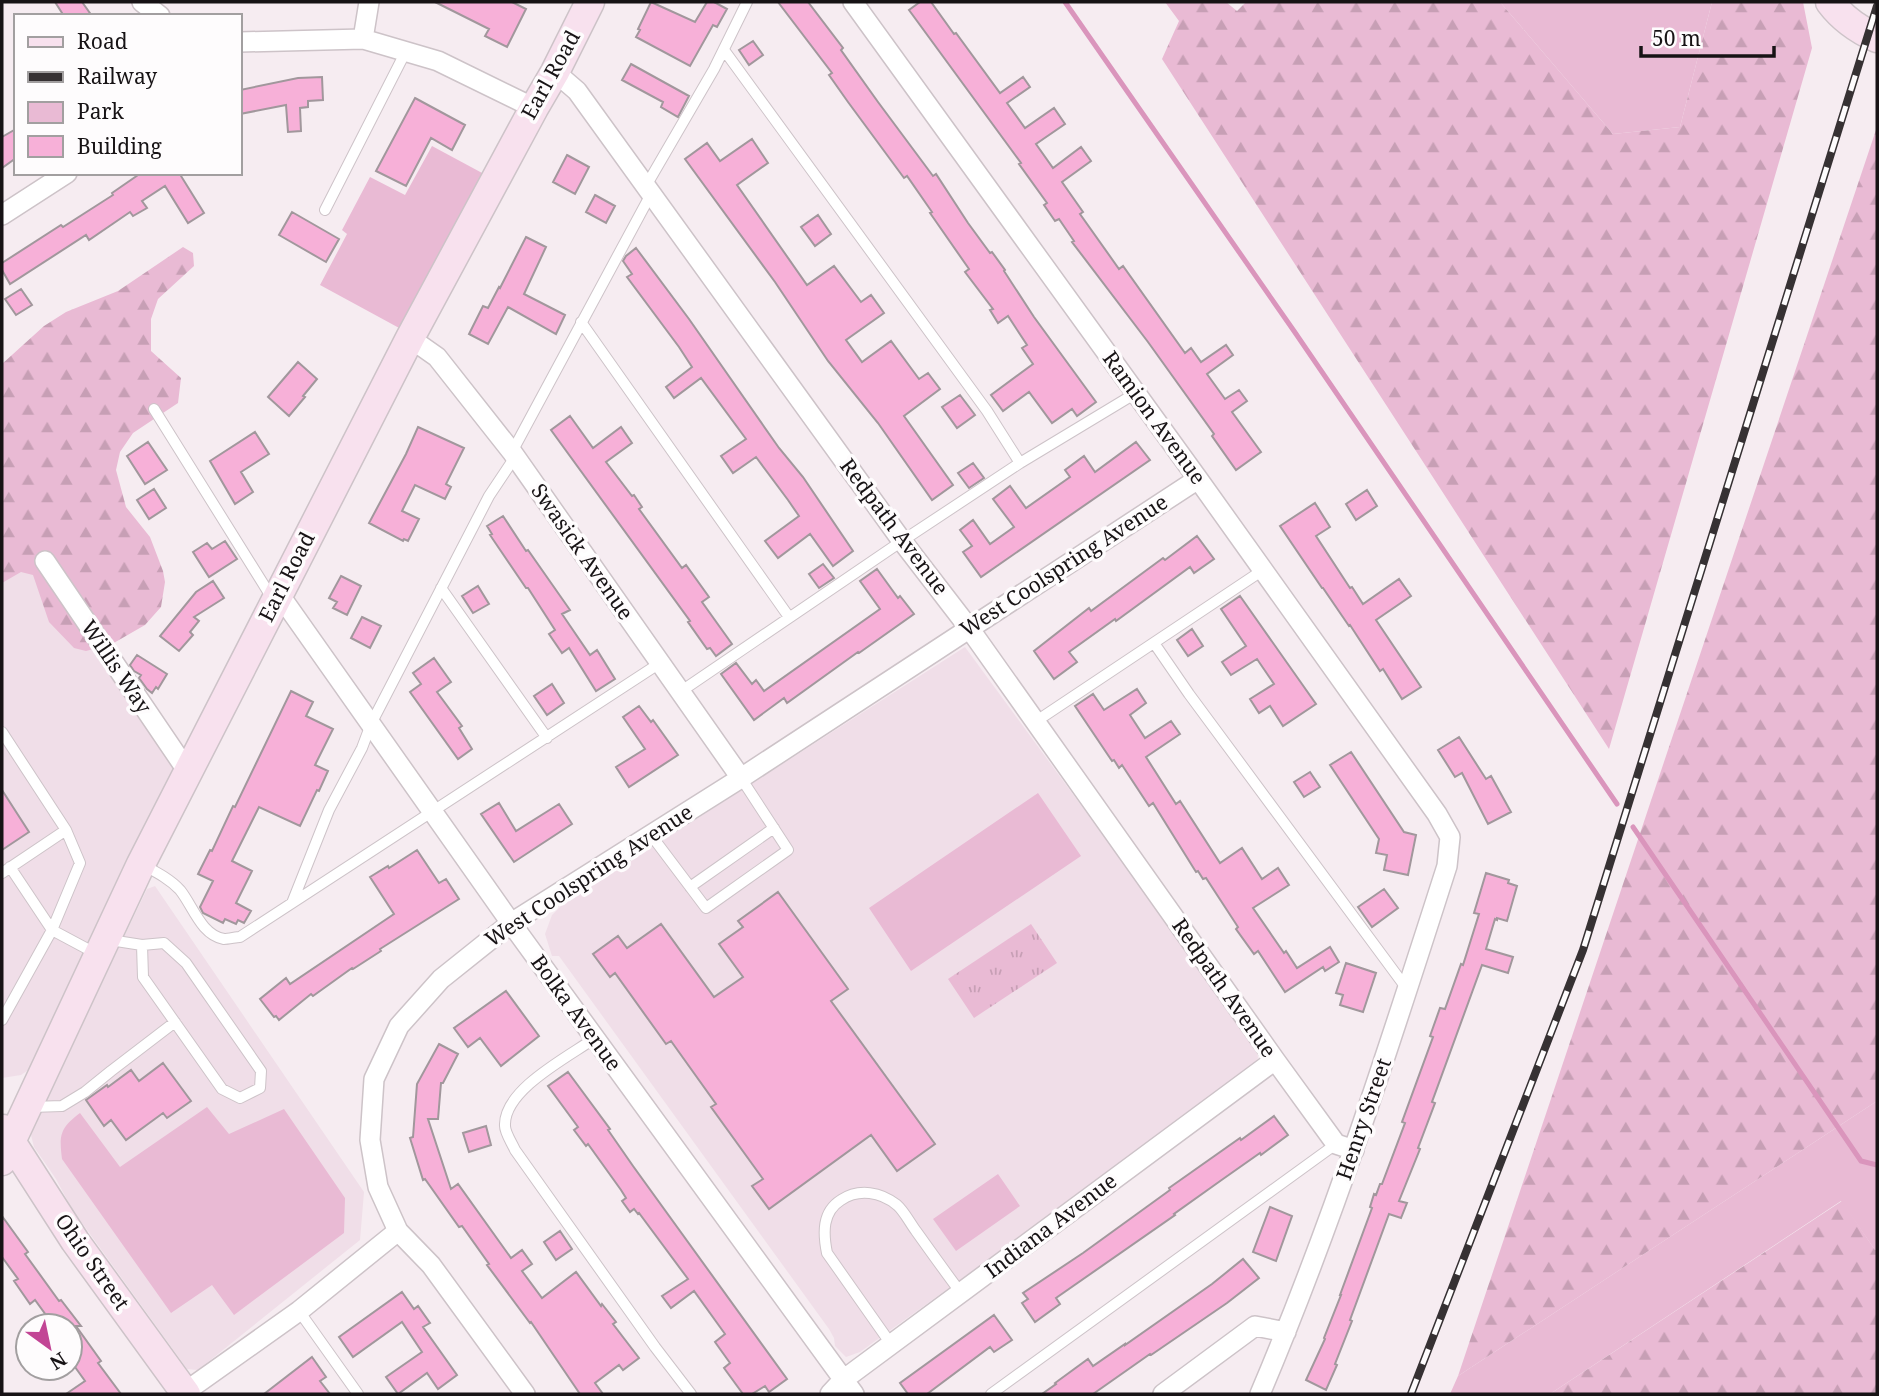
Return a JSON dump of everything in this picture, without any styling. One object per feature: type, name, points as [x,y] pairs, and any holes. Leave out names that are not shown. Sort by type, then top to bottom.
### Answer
[{"type":"street","points":[[142,2],[157,14]]},
{"type":"street","points":[[363,39],[369,2]]},
{"type":"street","name":"Earl Road","points":[[5,1143],[27,1107],[141,864],[410,338],[555,72],[590,2]]},
{"type":"street","name":"Ramion Avenue","points":[[853,2],[1198,479],[1437,814],[1450,837]]},
{"type":"street","points":[[1830,2],[1858,29],[1877,38]]},
{"type":"street","points":[[242,42],[363,39],[438,61],[534,107]]},
{"type":"street","name":"Redpath Avenue","points":[[555,72],[577,91],[902,541],[969,628],[1275,1060],[1345,1147]]},
{"type":"street","points":[[2,215],[64,175]]},
{"type":"street","name":"Swasick Avenue","points":[[410,338],[437,358],[513,455],[741,778]]},
{"type":"street","name":"West Coolspring Avenue","points":[[398,1231],[379,1187],[370,1140],[373,1079],[398,1026],[441,979],[511,923],[741,778],[1198,479]]},
{"type":"street","name":"Willis Way","points":[[44,561],[188,772]]},
{"type":"street","name":"Bolka Avenue","points":[[277,598],[371,724],[842,1390]]},
{"type":"street","name":"Henry Street","points":[[1260,1394],[1286,1332],[1345,1147],[1407,990],[1447,866],[1450,837]]},
{"type":"street","name":"Indiana Avenue","points":[[842,1390],[891,1345],[1275,1060]]},
{"type":"street","name":"Ohio Street","points":[[5,1143],[186,1393]]},
{"type":"street","points":[[186,1393],[299,1311],[398,1231],[431,1265],[525,1394]]},
{"type":"street","points":[[1163,1394],[1255,1326],[1286,1332]]},
{"type":"lane","points":[[292,903],[329,810],[362,748],[371,724],[747,2]]},
{"type":"lane","points":[[723,50],[987,411],[1020,463]]},
{"type":"lane","points":[[324,211],[405,53]]},
{"type":"lane","points":[[581,322],[789,617]]},
{"type":"lane","points":[[680,692],[1020,463],[1136,393]]},
{"type":"lane","points":[[154,409],[277,598]]},
{"type":"lane","points":[[1035,722],[1263,570]]},
{"type":"lane","points":[[441,588],[547,737]]},
{"type":"lane","points":[[1154,643],[1407,990]]},
{"type":"lane","points":[[141,864],[166,878],[179,890],[204,927],[224,939],[240,937],[660,663]]},
{"type":"lane","points":[[2,732],[66,830],[80,863],[52,930],[2,1020]]},
{"type":"lane","points":[[651,835],[706,908],[788,850],[741,778]]},
{"type":"lane","points":[[690,887],[774,828]]},
{"type":"lane","points":[[66,830],[6,870],[52,930],[102,947],[164,943],[187,963],[261,1071],[260,1087],[240,1098],[222,1089],[143,977],[142,945]]},
{"type":"lane","points":[[27,1107],[62,1106],[85,1092],[175,1022]]},
{"type":"lane","points":[[595,1038],[515,1096],[508,1107],[504,1128],[515,1150],[691,1394]]},
{"type":"lane","points":[[991,1394],[1345,1147]]},
{"type":"lane","points":[[891,1345],[827,1253],[824,1236],[826,1222],[830,1210],[837,1202],[850,1194],[863,1192],[880,1195],[898,1206],[961,1293]]},
{"type":"lane","points":[[299,1311],[358,1394]]},
{"type":"shaded area","points":[[2,506],[178,767],[37,1064],[21,1075],[2,1078]]},
{"type":"shaded area","points":[[965,647],[1256,1044],[1258,1058],[1250,1071],[860,1352],[846,1357],[835,1346],[829,1329],[559,956],[552,956],[545,934],[552,915],[562,905]]},
{"type":"shaded area","points":[[155,886],[364,1192],[360,1240],[198,1370],[187,1369],[72,1209],[34,1147],[30,1131],[147,889]]},
{"type":"green space","points":[[1165,2],[1226,2],[1237,11],[1246,2],[1500,2],[1613,134],[1680,127],[1712,2],[1803,2],[1812,48],[1609,749],[1162,59],[1179,21]]},
{"type":"green space","points":[[1500,2],[1712,2],[1680,127],[1613,134]]},
{"type":"green space","points":[[1877,127],[1877,1101],[1458,1376]]},
{"type":"green space","points":[[432,146],[484,174],[401,329],[320,285],[347,234],[342,230],[370,177],[405,195]]},
{"type":"green space","points":[[183,247],[193,253],[194,266],[158,299],[151,319],[151,351],[181,378],[178,403],[133,433],[120,452],[116,470],[126,507],[150,537],[163,571],[165,582],[161,607],[145,625],[112,644],[86,651],[74,648],[49,622],[33,575],[21,572],[2,583],[2,364],[44,326],[66,312],[118,291]]},
{"type":"green space","points":[[1038,793],[1081,856],[911,971],[869,908]]},
{"type":"green space","points":[[1031,924],[1057,963],[974,1018],[948,979]]},
{"type":"green space","points":[[1877,1101],[1877,1249],[1875,1250],[1841,1201],[1550,1394],[1450,1394],[1458,1376]]},
{"type":"green space","points":[[207,1107],[229,1134],[284,1109],[345,1198],[344,1233],[234,1315],[212,1285],[171,1313],[62,1159],[62,1133],[68,1123],[80,1113],[120,1167]]},
{"type":"green space","points":[[998,1174],[1020,1206],[956,1251],[933,1219]]},
{"type":"green space","points":[[1842,1201],[1875,1250],[1877,1249],[1877,1394],[1550,1394]]},
{"type":"building","points":[[55,2],[82,2],[91,14],[63,14]]},
{"type":"building","points":[[435,2],[512,2],[526,9],[507,47],[485,36],[489,29]]},
{"type":"building","points":[[651,2],[695,22],[707,2],[714,2],[727,9],[717,27],[713,25],[690,66],[636,37]]},
{"type":"building","points":[[778,2],[808,2],[933,176],[936,174],[1096,402],[1077,416],[1072,409],[1052,423],[1029,392],[1003,411],[991,395],[1033,364],[1022,348],[1027,345],[1008,316],[998,323],[990,310],[993,309],[965,272],[969,269],[930,213],[932,212],[848,102],[829,75],[832,73]]},
{"type":"building","points":[[920,2],[931,2],[1000,93],[1023,77],[1030,87],[1007,103],[1025,128],[1054,108],[1065,124],[1036,144],[1053,168],[1081,147],[1091,161],[1062,182],[1083,212],[1080,214],[1119,269],[1123,266],[1185,353],[1191,348],[1201,362],[1226,345],[1233,355],[1207,374],[1225,399],[1239,390],[1247,401],[1232,412],[1261,452],[1236,470],[1212,436],[1214,434],[1072,242],[1074,241],[1059,219],[1055,221],[1044,205],[1047,203],[1019,164],[1021,163],[909,10]]},
{"type":"building","points":[[753,41],[763,55],[749,65],[739,50]]},
{"type":"building","points":[[631,64],[689,96],[678,117],[661,107],[663,102],[622,80]]},
{"type":"building","points":[[322,77],[323,100],[308,101],[308,107],[300,108],[301,131],[288,132],[286,105],[242,114],[242,90],[298,78]]},
{"type":"building","points":[[415,98],[465,125],[452,150],[431,138],[406,186],[376,171]]},
{"type":"building","points":[[14,130],[14,159],[2,168],[2,137]]},
{"type":"building","points":[[752,139],[768,163],[737,185],[807,285],[834,266],[861,302],[871,295],[884,313],[846,340],[862,362],[891,341],[919,379],[928,373],[940,389],[904,416],[953,485],[932,500],[878,423],[828,361],[775,282],[685,159],[707,143],[720,161]]},
{"type":"building","points":[[567,155],[589,167],[575,194],[553,182]]},
{"type":"building","points":[[138,175],[182,175],[204,213],[188,223],[165,186],[142,201],[147,208],[133,216],[130,212],[89,240],[86,235],[10,284],[2,270],[2,263],[61,225],[63,227],[113,195],[112,193]]},
{"type":"building","points":[[595,195],[615,206],[606,223],[586,212]]},
{"type":"building","points":[[292,212],[339,239],[326,262],[279,235]]},
{"type":"building","points":[[818,215],[831,234],[815,246],[801,227]]},
{"type":"building","points":[[526,237],[546,247],[524,294],[565,315],[556,334],[508,307],[488,344],[469,334],[483,306],[488,308],[500,288]]},
{"type":"building","points":[[636,248],[779,448],[803,477],[853,551],[833,566],[810,534],[778,558],[765,541],[799,516],[756,457],[733,473],[721,456],[746,439],[701,378],[674,398],[666,387],[692,367],[627,277],[632,274],[623,261]]},
{"type":"building","points":[[21,289],[32,305],[16,315],[5,299]]},
{"type":"building","points":[[298,362],[317,379],[289,416],[268,397]]},
{"type":"building","points":[[960,395],[975,415],[957,428],[942,407]]},
{"type":"building","points":[[570,416],[593,448],[621,427],[632,443],[606,462],[632,496],[634,495],[642,507],[639,509],[682,568],[686,565],[709,597],[702,602],[732,644],[716,656],[710,648],[707,649],[688,622],[690,621],[551,430]]},
{"type":"building","points":[[418,427],[464,448],[446,484],[451,487],[445,499],[415,485],[402,511],[419,519],[408,541],[403,541],[369,523]]},
{"type":"building","points":[[255,432],[269,454],[241,472],[253,492],[235,504],[210,461]]},
{"type":"building","points":[[148,442],[167,470],[145,484],[127,456]]},
{"type":"building","points":[[1136,442],[1150,460],[981,577],[963,552],[972,546],[960,530],[973,520],[990,544],[1014,527],[993,499],[1010,486],[1026,508],[1070,477],[1065,470],[1084,456],[1095,472]]},
{"type":"building","points":[[973,463],[984,478],[969,488],[958,473]]},
{"type":"building","points":[[154,489],[166,508],[149,519],[137,500]]},
{"type":"building","points":[[1367,490],[1377,506],[1356,520],[1346,504]]},
{"type":"building","points":[[1315,503],[1330,527],[1316,536],[1363,604],[1399,579],[1411,596],[1376,620],[1421,687],[1402,699],[1280,526]]},
{"type":"building","points":[[503,516],[570,610],[562,614],[590,655],[597,650],[615,679],[596,691],[569,648],[562,653],[549,634],[555,630],[490,535],[492,534],[487,526]]},
{"type":"building","points":[[1197,536],[1214,559],[1194,573],[1190,567],[1069,652],[1077,662],[1054,679],[1034,651],[1089,608],[1091,611]]},
{"type":"building","points":[[225,541],[237,559],[209,577],[193,552],[207,543],[212,549]]},
{"type":"building","points":[[823,564],[834,578],[819,588],[809,574]]},
{"type":"building","points":[[877,569],[898,598],[900,596],[914,614],[787,703],[784,698],[754,720],[721,674],[736,663],[752,684],[756,680],[764,691],[880,609],[860,581]]},
{"type":"building","points":[[341,576],[361,586],[347,615],[333,608],[337,602],[329,598]]},
{"type":"building","points":[[213,581],[224,598],[194,617],[199,621],[190,632],[193,635],[179,651],[160,636],[196,592]]},
{"type":"building","points":[[478,586],[489,604],[473,613],[462,596]]},
{"type":"building","points":[[1240,596],[1316,704],[1283,726],[1270,706],[1259,713],[1250,699],[1274,684],[1257,659],[1231,675],[1222,662],[1246,646],[1221,609]]},
{"type":"building","points":[[362,617],[381,626],[370,648],[351,638]]},
{"type":"building","points":[[1192,629],[1203,646],[1188,656],[1177,640]]},
{"type":"building","points":[[137,655],[167,674],[158,689],[156,687],[152,693],[139,678],[141,675],[130,665]]},
{"type":"building","points":[[434,658],[451,682],[437,692],[462,726],[459,728],[472,749],[458,759],[410,692],[421,684],[413,673]]},
{"type":"building","points":[[552,684],[564,703],[547,715],[534,696]]},
{"type":"building","points":[[1137,689],[1146,703],[1130,715],[1145,738],[1171,721],[1180,734],[1146,757],[1176,804],[1180,801],[1220,863],[1242,848],[1262,879],[1278,868],[1289,885],[1253,908],[1284,953],[1286,951],[1297,968],[1330,947],[1339,962],[1325,971],[1323,967],[1285,992],[1258,951],[1254,954],[1236,929],[1238,927],[1206,878],[1203,879],[1198,871],[1196,872],[1153,803],[1149,806],[1122,765],[1119,768],[1114,760],[1112,761],[1075,706],[1093,694],[1104,710]]},
{"type":"building","points":[[291,691],[313,702],[306,716],[333,729],[315,765],[328,771],[300,826],[259,807],[232,861],[252,871],[236,903],[251,911],[244,923],[238,920],[236,924],[225,919],[223,923],[203,913],[200,907],[213,881],[198,874],[233,806],[235,807]]},
{"type":"building","points":[[639,706],[651,722],[653,720],[678,755],[629,787],[616,767],[645,749],[623,717]]},
{"type":"building","points":[[1459,737],[1486,779],[1491,776],[1511,812],[1488,824],[1462,773],[1455,777],[1438,750]]},
{"type":"building","points":[[1351,752],[1404,832],[1416,835],[1408,875],[1384,870],[1387,855],[1376,853],[1379,839],[1330,765]]},
{"type":"building","points":[[1310,772],[1320,787],[1304,797],[1294,782]]},
{"type":"building","points":[[2,790],[29,832],[2,850]]},
{"type":"building","points":[[499,803],[516,831],[559,804],[572,824],[514,862],[481,814]]},
{"type":"building","points":[[417,850],[439,883],[446,879],[459,899],[313,996],[311,994],[279,1020],[274,1017],[260,999],[286,978],[290,984],[394,914],[370,877]]},
{"type":"building","points":[[1486,873],[1509,880],[1508,883],[1517,886],[1507,921],[1495,919],[1486,949],[1513,957],[1508,973],[1482,965],[1432,1102],[1435,1103],[1418,1148],[1420,1149],[1399,1201],[1407,1203],[1401,1218],[1389,1214],[1326,1390],[1306,1380],[1325,1339],[1372,1208],[1370,1207],[1374,1194],[1376,1195],[1382,1184],[1405,1123],[1402,1122],[1433,1037],[1430,1036],[1440,1008],[1445,1009],[1461,964],[1463,965],[1479,914],[1474,913]]},
{"type":"building","points":[[1384,889],[1398,908],[1372,927],[1358,907]]},
{"type":"building","points":[[778,892],[848,989],[831,1001],[935,1144],[897,1171],[871,1135],[769,1209],[752,1186],[763,1179],[711,1107],[716,1104],[671,1041],[666,1044],[615,973],[610,977],[593,954],[618,936],[627,948],[661,924],[714,997],[743,977],[719,944],[743,927],[738,921]]},
{"type":"building","points":[[1346,963],[1376,973],[1363,1012],[1340,1005],[1343,995],[1336,993]]},
{"type":"building","points":[[506,991],[539,1036],[501,1066],[480,1038],[468,1047],[454,1028]]},
{"type":"building","points":[[439,1044],[458,1054],[441,1083],[438,1119],[428,1119],[451,1189],[458,1184],[511,1258],[522,1250],[532,1264],[522,1271],[542,1298],[576,1272],[616,1322],[613,1324],[639,1358],[623,1370],[619,1365],[595,1383],[603,1394],[580,1394],[462,1226],[459,1227],[425,1179],[423,1180],[410,1138],[413,1137],[417,1084]]},
{"type":"building","points":[[163,1063],[191,1101],[167,1118],[163,1113],[126,1140],[111,1120],[104,1126],[86,1100],[131,1070],[139,1081]]},
{"type":"building","points":[[568,1072],[787,1379],[769,1392],[765,1386],[752,1394],[743,1394],[724,1368],[730,1363],[715,1342],[725,1334],[694,1291],[671,1308],[662,1296],[688,1279],[639,1213],[634,1209],[630,1212],[622,1201],[626,1198],[621,1190],[588,1144],[586,1146],[574,1130],[578,1127],[548,1086]]},
{"type":"building","points":[[1274,1116],[1288,1135],[1056,1298],[1060,1304],[1035,1322],[1022,1303],[1028,1299],[1023,1293]]},
{"type":"building","points":[[486,1126],[491,1145],[469,1152],[463,1133]]},
{"type":"building","points":[[1270,1207],[1292,1216],[1276,1261],[1253,1252]]},
{"type":"building","points":[[2,1216],[28,1252],[25,1254],[70,1312],[44,1312],[35,1300],[30,1304],[14,1281],[18,1279],[2,1257]]},
{"type":"building","points":[[560,1231],[572,1249],[556,1260],[544,1242]]},
{"type":"building","points":[[1243,1259],[1259,1278],[1227,1303],[1093,1394],[1042,1394],[1088,1359],[1093,1366],[1125,1345]]},
{"type":"building","points":[[402,1292],[414,1309],[418,1306],[430,1323],[423,1327],[457,1375],[438,1389],[427,1373],[398,1394],[386,1377],[422,1352],[402,1322],[353,1357],[339,1337]]},
{"type":"building","points":[[994,1315],[1012,1340],[994,1352],[990,1347],[927,1394],[908,1394],[900,1383]]},
{"type":"building","points":[[84,1337],[101,1361],[98,1363],[121,1394],[66,1394],[85,1381]]},
{"type":"building","points":[[312,1357],[326,1377],[320,1381],[330,1394],[264,1394]]},
{"type":"waterway","points":[[1065,2],[1294,331],[1617,804]]},
{"type":"waterway","points":[[1633,827],[1861,1161],[1877,1165]]},
{"type":"railway","points":[[1411,1394],[1583,950],[1877,6]]}]
